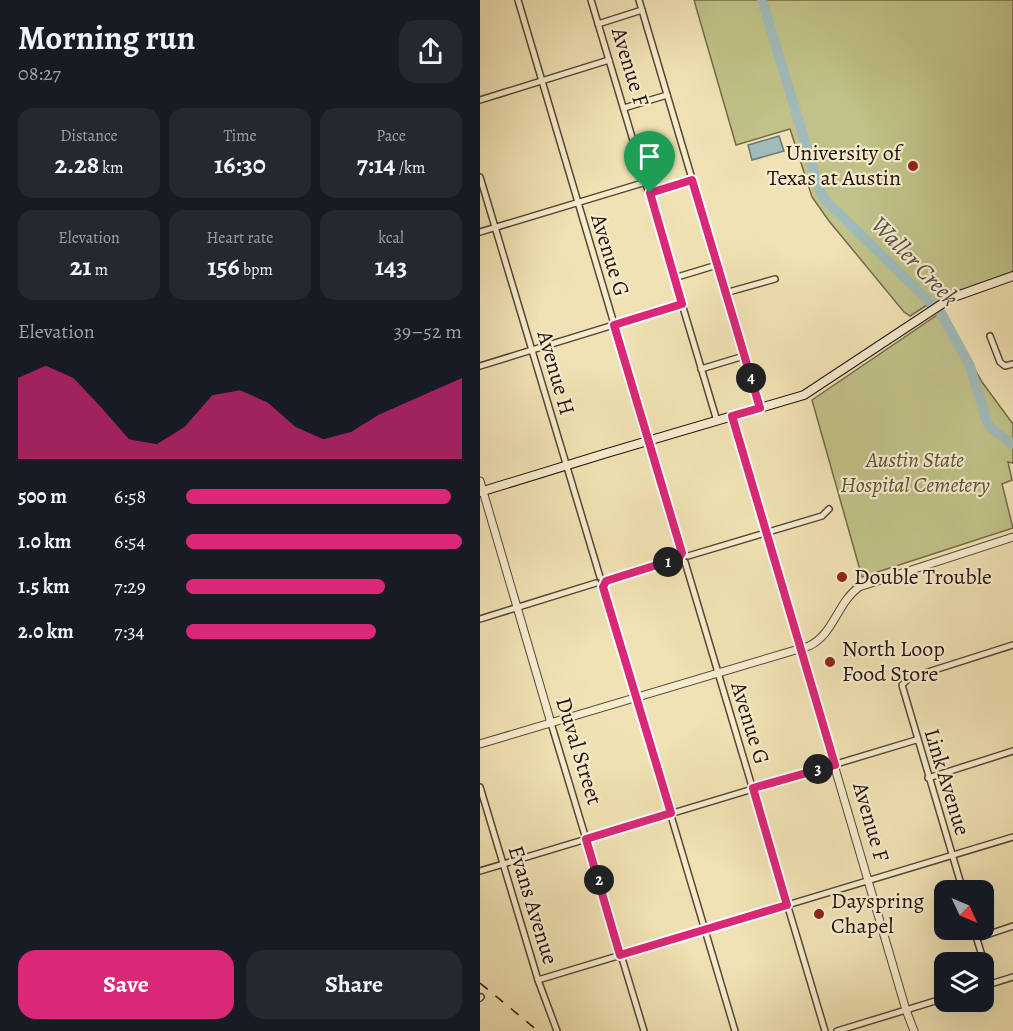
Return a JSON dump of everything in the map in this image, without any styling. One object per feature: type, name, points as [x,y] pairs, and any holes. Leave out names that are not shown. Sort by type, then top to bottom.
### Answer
[{"type":"main road","points":[[481,492],[810,392],[941,304],[959,294],[1013,276]]},
{"type":"street","name":"Avenue G","points":[[518,0],[825,1031]]},
{"type":"street","name":"Avenue F","points":[[591,0],[717,421]]},
{"type":"street","points":[[639,0],[760,408]]},
{"type":"street","points":[[598,24],[642,10]]},
{"type":"street","points":[[480,100],[609,60]]},
{"type":"street","points":[[624,108],[667,95]]},
{"type":"street","name":"Avenue H","points":[[480,177],[735,1031]]},
{"type":"street","points":[[650,193],[692,180]]},
{"type":"street","points":[[480,232],[646,182]]},
{"type":"street","points":[[674,278],[717,265]]},
{"type":"street","points":[[725,293],[775,279]]},
{"type":"street","points":[[480,366],[532,348],[682,304]]},
{"type":"street","points":[[990,336],[1000,362],[1005,366],[1013,364]]},
{"type":"street","points":[[701,369],[744,356]]},
{"type":"street","name":"Avenue F","points":[[732,416],[914,1031]]},
{"type":"street","name":"Duval Street","points":[[480,481],[481,492],[518,607],[644,1031]]},
{"type":"street","points":[[480,619],[822,516],[829,509]]},
{"type":"street","points":[[480,744],[816,643],[822,638],[851,593],[864,584],[1013,537]]},
{"type":"street","name":"Link Avenue","points":[[960,880],[916,740],[902,688],[903,682],[909,678],[1013,645]]},
{"type":"street","points":[[480,871],[916,740]]},
{"type":"street","points":[[928,778],[1013,751]]},
{"type":"street","name":"Evans Avenue","points":[[480,787],[538,980],[556,1031]]},
{"type":"street","points":[[538,980],[1013,837]]},
{"type":"street","points":[[994,932],[1013,926]]},
{"type":"street","points":[[994,983],[1013,977]]},
{"type":"street","points":[[837,1031],[934,1001]]},
{"type":"green space","name":"University of Texas at Austin","points":[[694,0],[1013,0],[1013,276],[959,294],[929,312],[927,305],[910,316],[904,312],[812,197],[790,129],[736,145]]},
{"type":"green space","name":"Austin State Hospital Cemetery","points":[[943,311],[982,382],[1013,424],[1013,463],[1008,462],[1012,480],[1002,484],[1013,528],[862,577],[812,400]]},
{"type":"water","points":[[779,136],[784,151],[752,160],[748,145]]},
{"type":"waterway","name":"Waller Creek","points":[[762,0],[819,188],[825,200],[941,313],[970,366],[987,422],[993,430],[1013,444]]},
{"type":"railway","points":[[480,983],[538,1031]]},
{"type":"place","name":"University of Texas at Austin","points":[[913,166]]},
{"type":"place","name":"Double Trouble","points":[[842,577]]},
{"type":"place","name":"North Loop Food Store","points":[[830,662]]},
{"type":"place","name":"Dayspring Chapel","points":[[819,914]]},
{"type":"route","points":[[692,180],[760,408],[732,416],[835,765],[753,788],[787,905],[620,955],[586,839],[671,813],[603,587],[606,581],[679,558],[682,553],[614,325],[682,304],[650,193],[692,180]]}]
